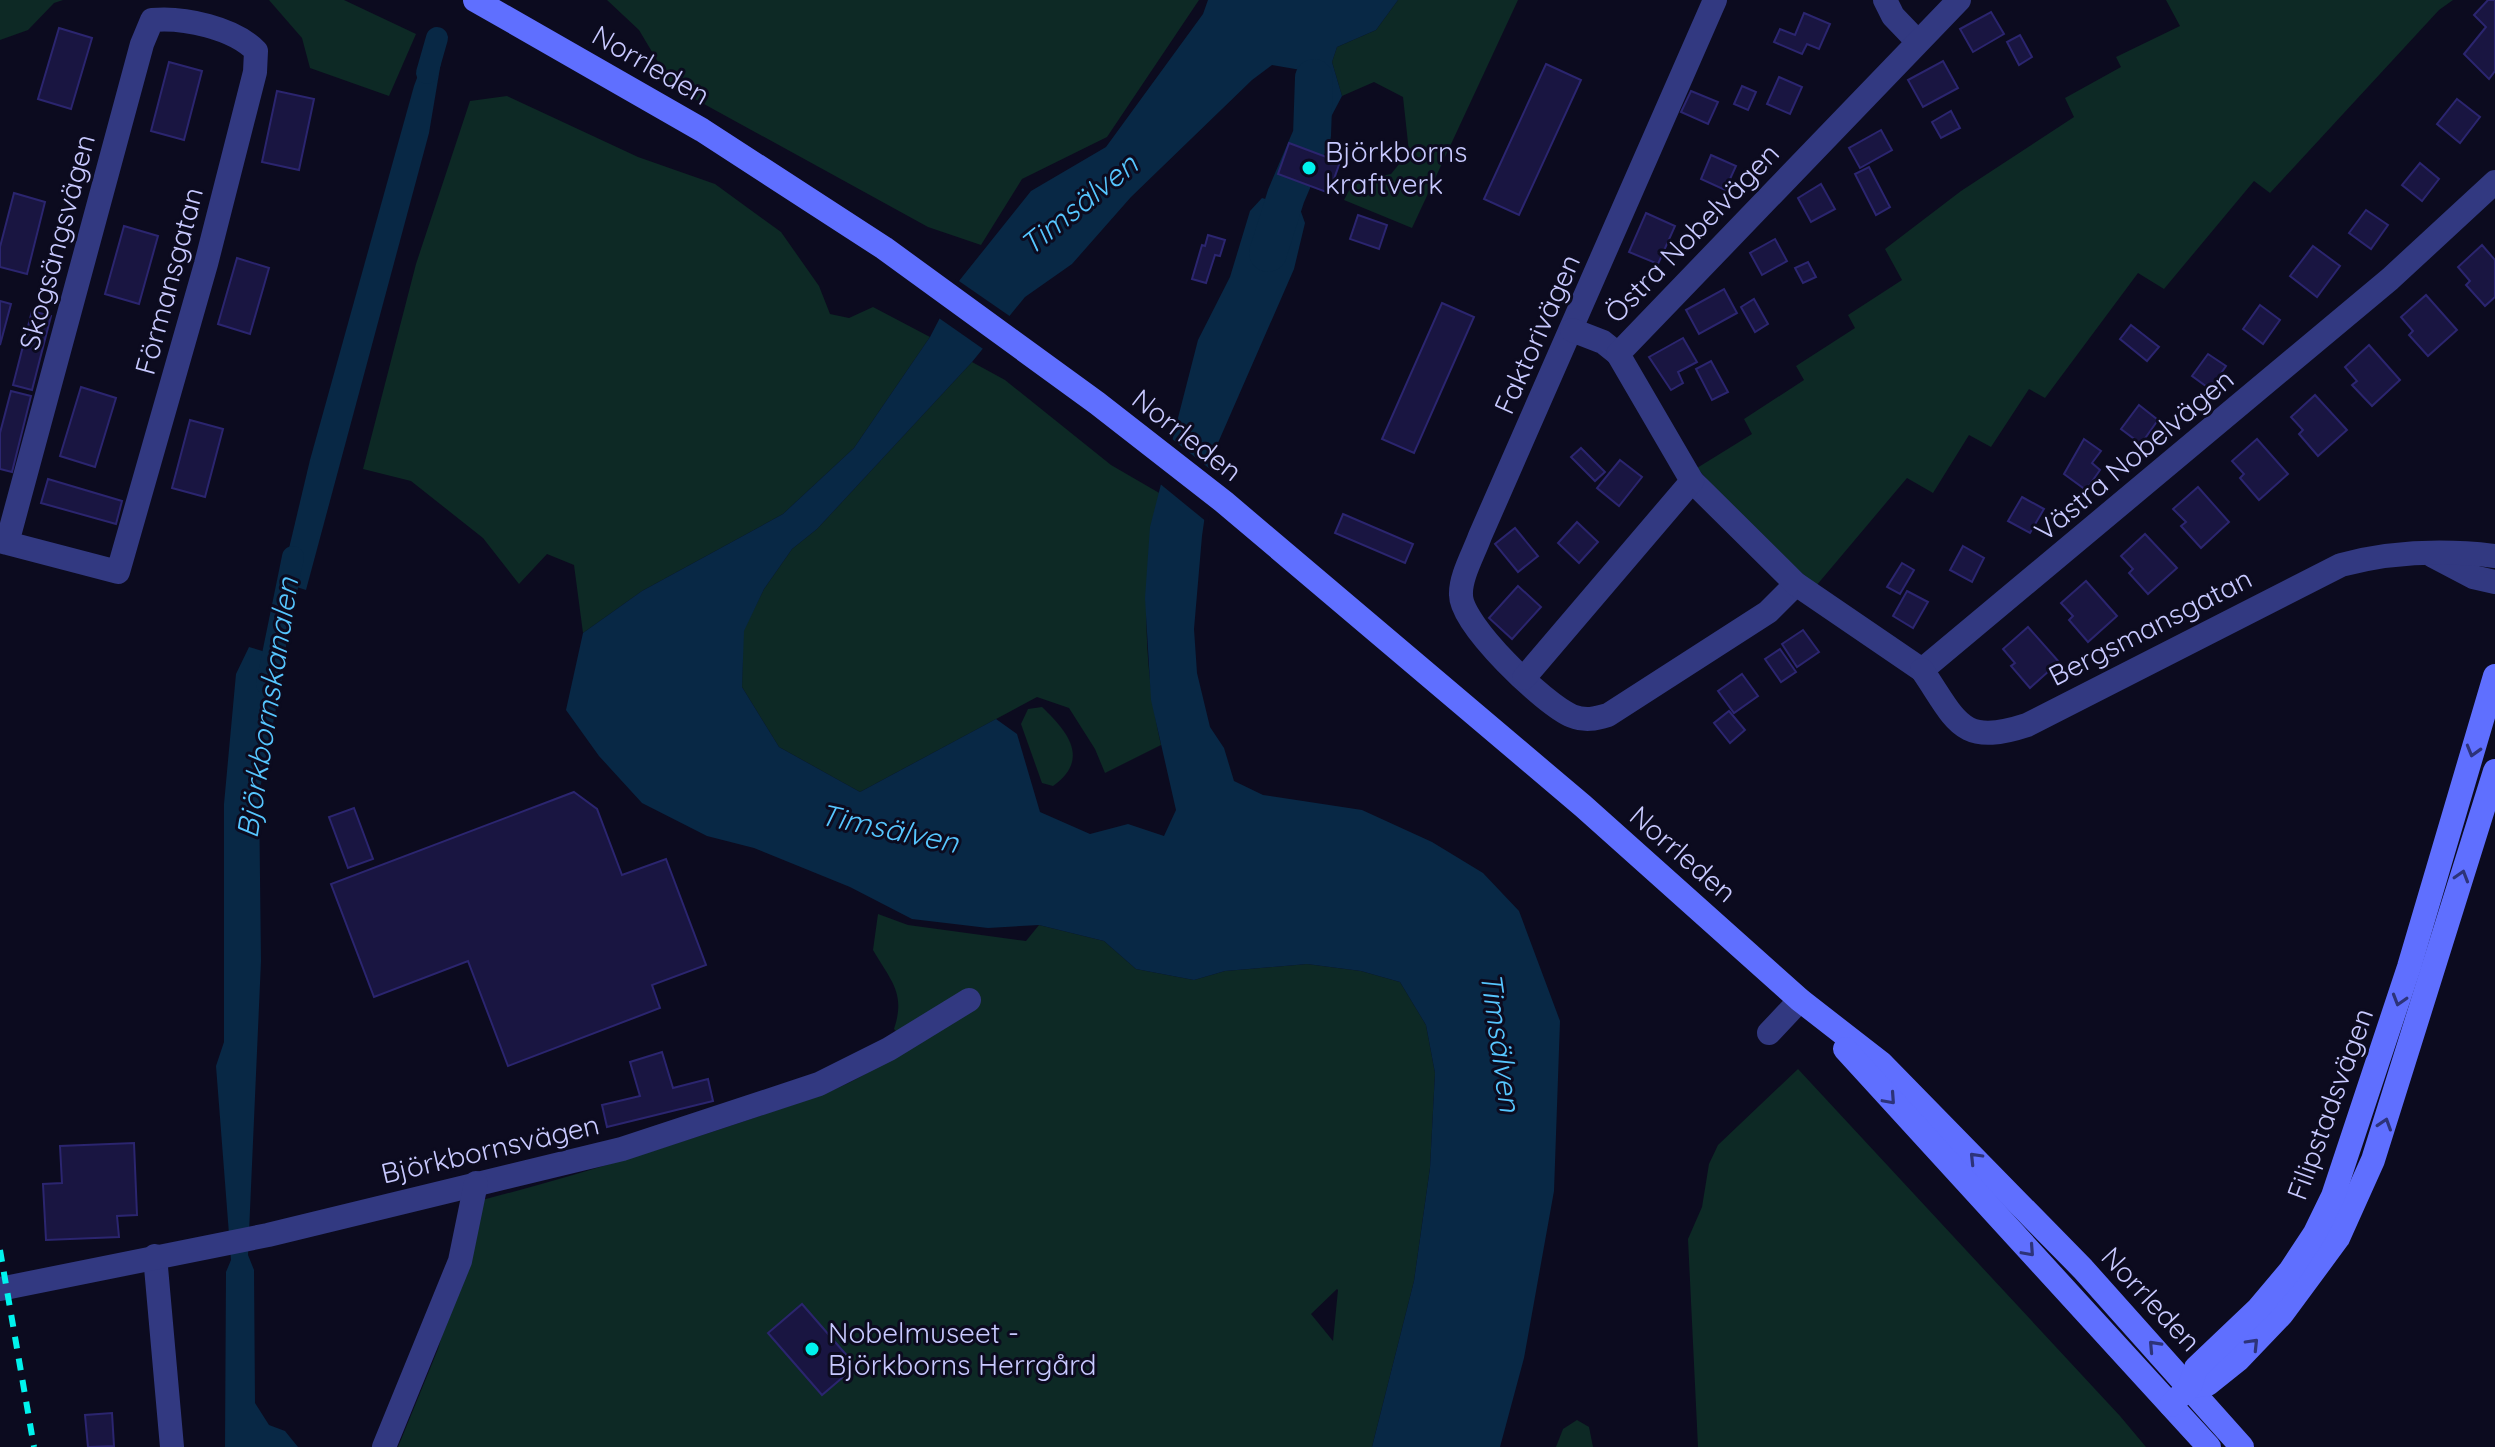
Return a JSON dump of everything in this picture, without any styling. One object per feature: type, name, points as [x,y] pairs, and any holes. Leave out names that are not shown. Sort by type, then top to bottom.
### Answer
[{"type":"street","name":"Norrleden","points":[[475,0],[702,130],[929,280],[1224,502],[1583,806],[1800,1000],[1881,1063],[2190,1386],[2242,1447]]},
{"type":"street","name":"Faktorivägen","points":[[1524,678],[1489,646],[1469,621],[1461,595],[1480,536],[1715,0]]},
{"type":"street","points":[[1885,0],[1893,16],[1917,41]]},
{"type":"street","name":"Östra Nobelvägen","points":[[1692,481],[1618,354],[1959,0]]},
{"type":"street","name":"Skogsängsvägen","points":[[3,542],[142,44],[152,20],[171,18],[214,30]]},
{"type":"street","name":"Förmansgatan","points":[[3,542],[118,572],[202,279],[255,72],[256,51],[244,38],[214,30]]},
{"type":"street","name":"Västra Nobelvägen","points":[[1922,670],[2390,279],[2495,182]]},
{"type":"street","points":[[1572,330],[1603,342],[1618,354]]},
{"type":"street","points":[[1796,584],[1768,612],[1608,715],[1588,720],[1569,715],[1524,678],[1692,481],[1796,584],[1922,670]]},
{"type":"street","name":"Bergsmansgatan","points":[[1922,670],[1954,717],[1973,733],[1996,735],[2027,725],[2341,565],[2372,557],[2433,556],[2456,552],[2495,556]]},
{"type":"street","name":"Bergsmansgatan","points":[[2433,556],[2473,577],[2495,582]]},
{"type":"street","name":"Filipstadsvägen","points":[[2495,676],[2405,981],[2333,1196],[2315,1233],[2290,1271],[2258,1309],[2196,1368],[2190,1386],[2208,1384],[2238,1360],[2282,1314],[2330,1251],[2357,1201],[2388,1114],[2495,771]]},
{"type":"street","name":"Björkbornsvägen","points":[[0,1289],[268,1235],[622,1149],[819,1084],[889,1049],[969,1000]]},
{"type":"street","name":"Norrleden","points":[[1800,1000],[2209,1447]]},
{"type":"street","points":[[1769,1033],[1800,1000]]},
{"type":"street","points":[[384,1447],[460,1261],[476,1183]]},
{"type":"street","points":[[155,1256],[172,1447]]},
{"type":"street","points":[[2171,1405],[2190,1386]]},
{"type":"green space","points":[[0,0],[63,0],[54,3],[28,30],[0,40]]},
{"type":"green space","points":[[269,0],[344,0],[416,34],[389,96],[310,68],[302,38]]},
{"type":"green space","points":[[607,0],[1199,0],[1107,137],[1022,179],[981,245],[928,227],[673,87],[639,30]]},
{"type":"green space","points":[[1398,0],[1518,0],[1412,228],[1344,200],[1354,181],[1391,174],[1409,152],[1403,97],[1374,82],[1342,96],[1332,62],[1337,47],[1376,30]]},
{"type":"green space","points":[[2166,0],[2453,0],[2439,10],[2270,193],[2254,181],[2164,289],[2138,273],[2045,398],[2029,389],[1991,447],[1969,435],[1933,493],[1907,478],[1816,586],[1747,524],[1697,468],[1752,434],[1744,419],[1804,380],[1796,366],[1855,328],[1848,315],[1902,280],[1885,249],[1961,191],[2074,117],[2065,98],[2121,67],[2116,57],[2180,26]]},
{"type":"green space","points":[[507,96],[638,157],[715,184],[781,232],[819,286],[830,314],[849,318],[873,307],[930,337],[854,448],[783,514],[642,591],[583,633],[574,565],[547,554],[519,584],[483,538],[411,481],[363,469],[416,264],[470,101]]},
{"type":"green space","points":[[972,362],[1005,380],[1111,465],[1161,494],[1150,555],[1146,619],[1150,683],[1161,745],[1105,773],[1095,749],[1069,708],[1037,697],[860,792],[779,747],[742,687],[743,631],[764,589],[792,549],[817,529]]},
{"type":"green space","points":[[1042,707],[1066,735],[1073,755],[1071,766],[1053,786],[1042,783],[1021,724],[1028,709]]},
{"type":"green space","points":[[878,914],[908,925],[1026,941],[1039,925],[1104,941],[1136,969],[1194,980],[1225,971],[1307,964],[1361,971],[1400,982],[1426,1025],[1435,1073],[1430,1168],[1414,1281],[1372,1447],[398,1447],[438,1349],[482,1200],[614,1163],[745,1121],[831,1091],[872,1070],[906,1041],[894,1029],[898,1006],[895,988],[873,950]],"holes":[[[1338,1290],[1333,1341],[1311,1314]]]},
{"type":"green space","points":[[1798,1069],[2146,1447],[1698,1447],[1688,1239],[1702,1207],[1709,1164],[1718,1145]]},
{"type":"green space","points":[[1577,1420],[1589,1427],[1593,1447],[1556,1447],[1563,1429]]},
{"type":"water","name":"Timsälven","points":[[1208,0],[1398,0],[1376,30],[1337,47],[1332,62],[1342,96],[1322,134],[1305,127],[1307,101],[1297,98],[1301,70],[1272,65],[1252,80],[1131,197],[1072,264],[1025,297],[972,362],[817,529],[792,549],[764,589],[744,631],[742,687],[779,747],[860,792],[996,719],[1017,734],[1040,812],[1090,834],[1128,824],[1164,836],[1176,810],[1151,700],[1145,598],[1150,527],[1198,340],[1230,277],[1250,211],[1262,198],[1300,209],[1305,223],[1294,269],[1214,452],[1202,536],[1194,629],[1197,673],[1210,727],[1224,748],[1234,781],[1263,795],[1362,810],[1432,842],[1483,873],[1519,911],[1560,1021],[1554,1191],[1524,1358],[1500,1447],[1372,1447],[1414,1281],[1430,1168],[1435,1073],[1426,1025],[1400,982],[1361,971],[1307,964],[1225,971],[1194,980],[1136,969],[1104,941],[1039,925],[988,928],[912,919],[850,887],[754,848],[707,836],[642,803],[599,756],[566,710],[583,633],[642,591],[783,514],[854,448],[930,337],[959,281],[1031,191],[1106,147],[1203,14]]},
{"type":"water","points":[[429,46],[435,46],[442,56],[429,133],[306,590],[281,582],[310,460],[414,86]]},
{"type":"water","points":[[249,647],[286,658],[259,794],[261,961],[248,1255],[254,1270],[255,1403],[269,1425],[285,1431],[298,1447],[225,1447],[226,1272],[231,1260],[216,1066],[224,1042],[224,804],[236,674]]},
{"type":"pier","points":[[956,279],[1011,317],[986,351],[936,316]]},
{"type":"pier","points":[[1171,438],[1215,473],[1208,523],[1159,483]]},
{"type":"building","points":[[2488,0],[2495,0],[2495,71],[2489,79],[2464,54],[2486,27],[2474,15]]},
{"type":"building","points":[[1991,12],[2004,34],[1973,52],[1960,29]]},
{"type":"building","points":[[1804,13],[1830,24],[1819,49],[1807,44],[1802,54],[1774,42],[1780,29],[1795,35]]},
{"type":"building","points":[[59,28],[92,38],[71,109],[38,99]]},
{"type":"building","points":[[2020,35],[2032,57],[2019,65],[2007,42]]},
{"type":"building","points":[[1943,61],[1958,88],[1923,107],[1908,80]]},
{"type":"building","points":[[169,62],[202,71],[184,140],[151,131]]},
{"type":"building","points":[[1546,64],[1581,80],[1519,215],[1484,199]]},
{"type":"building","points":[[1779,77],[1802,87],[1790,114],[1767,104]]},
{"type":"building","points":[[1742,86],[1756,92],[1748,110],[1734,104]]},
{"type":"building","points":[[277,91],[314,99],[299,170],[262,162]]},
{"type":"building","points":[[1691,91],[1718,102],[1708,124],[1681,112]]},
{"type":"building","points":[[2457,99],[2480,117],[2460,143],[2437,124]]},
{"type":"building","points":[[1951,111],[1960,128],[1941,138],[1932,122]]},
{"type":"building","points":[[1881,130],[1892,150],[1860,168],[1849,148]]},
{"type":"building","name":"Björkborns kraftverk","points":[[1289,143],[1340,162],[1329,193],[1278,174]]},
{"type":"building","points":[[1711,155],[1736,166],[1725,190],[1701,179]]},
{"type":"building","points":[[2420,163],[2439,179],[2422,201],[2402,185]]},
{"type":"building","points":[[1869,167],[1890,207],[1876,215],[1855,174]]},
{"type":"building","points":[[1821,184],[1835,209],[1811,222],[1798,198]]},
{"type":"building","points":[[14,193],[45,202],[27,274],[0,267],[0,247]]},
{"type":"building","points":[[2366,210],[2388,225],[2371,249],[2349,233]]},
{"type":"building","points":[[1646,213],[1675,226],[1658,264],[1629,252]]},
{"type":"building","points":[[1358,215],[1387,225],[1379,249],[1350,239]]},
{"type":"building","points":[[124,226],[158,236],[139,304],[105,294]]},
{"type":"building","points":[[1208,235],[1225,240],[1220,256],[1215,255],[1206,283],[1192,279]]},
{"type":"building","points":[[1775,239],[1787,261],[1762,275],[1750,253]]},
{"type":"building","points":[[2482,245],[2495,260],[2495,297],[2485,306],[2466,285],[2470,281],[2458,267]]},
{"type":"building","points":[[2313,246],[2340,266],[2317,297],[2290,276]]},
{"type":"building","points":[[237,258],[269,268],[250,334],[218,324]]},
{"type":"building","points":[[1808,262],[1816,277],[1803,283],[1795,268]]},
{"type":"building","points":[[1724,289],[1737,313],[1699,334],[1686,310]]},
{"type":"building","points":[[2426,295],[2457,330],[2428,356],[2409,335],[2413,331],[2401,317]]},
{"type":"building","points":[[1754,299],[1768,324],[1755,332],[1741,307]]},
{"type":"building","points":[[0,301],[11,304],[0,345]]},
{"type":"building","points":[[1442,303],[1474,317],[1414,453],[1382,439]]},
{"type":"building","points":[[2260,305],[2280,320],[2263,344],[2243,329]]},
{"type":"building","points":[[32,311],[51,316],[32,390],[13,385]]},
{"type":"building","points":[[2131,325],[2159,347],[2147,361],[2120,339]]},
{"type":"building","points":[[1683,338],[1697,362],[1678,372],[1683,383],[1671,390],[1649,357]]},
{"type":"building","points":[[2369,345],[2400,380],[2372,406],[2352,385],[2357,381],[2345,367]]},
{"type":"building","points":[[2208,354],[2226,366],[2210,389],[2192,376]]},
{"type":"building","points":[[1711,361],[1728,392],[1712,400],[1696,369]]},
{"type":"building","points":[[81,387],[116,398],[95,467],[60,456]]},
{"type":"building","points":[[11,391],[31,396],[12,472],[0,469],[0,433]]},
{"type":"building","points":[[2315,395],[2347,430],[2318,456],[2299,434],[2303,430],[2291,417]]},
{"type":"building","points":[[2139,405],[2158,420],[2141,444],[2121,429]]},
{"type":"building","points":[[190,420],[223,429],[205,497],[172,488]]},
{"type":"building","points":[[2084,439],[2101,451],[2092,463],[2100,470],[2086,490],[2064,474]]},
{"type":"building","points":[[2257,439],[2288,474],[2259,500],[2240,478],[2244,474],[2232,461]]},
{"type":"building","points":[[1581,448],[1605,472],[1595,481],[1571,457]]},
{"type":"building","points":[[1620,460],[1642,477],[1619,506],[1597,488]]},
{"type":"building","points":[[48,479],[122,501],[116,524],[41,503]]},
{"type":"building","points":[[2198,487],[2229,522],[2201,548],[2181,526],[2186,522],[2173,509]]},
{"type":"building","points":[[2022,497],[2044,509],[2030,533],[2008,521]]},
{"type":"building","points":[[1343,514],[1413,544],[1405,563],[1335,533]]},
{"type":"building","points":[[1577,522],[1598,542],[1579,563],[1558,543]]},
{"type":"building","points":[[1515,528],[1538,556],[1518,572],[1495,544]]},
{"type":"building","points":[[2145,534],[2177,568],[2148,594],[2129,573],[2133,569],[2121,556]]},
{"type":"building","points":[[1963,546],[1984,558],[1972,582],[1950,570]]},
{"type":"building","points":[[1902,563],[1914,570],[1900,594],[1887,587]]},
{"type":"building","points":[[2086,581],[2117,616],[2088,642],[2069,620],[2073,616],[2061,603]]},
{"type":"building","points":[[1518,586],[1541,607],[1512,639],[1489,618]]},
{"type":"building","points":[[1907,591],[1928,602],[1913,628],[1893,616]]},
{"type":"building","points":[[2028,627],[2059,662],[2030,688],[2011,666],[2015,663],[2003,649]]},
{"type":"building","points":[[1803,630],[1819,652],[1797,667],[1782,644]]},
{"type":"building","points":[[1780,649],[1796,672],[1781,682],[1765,659]]},
{"type":"building","points":[[1742,674],[1758,696],[1734,713],[1718,691]]},
{"type":"building","points":[[1729,711],[1745,730],[1730,743],[1714,723]]},
{"type":"building","points":[[574,792],[597,809],[622,875],[666,859],[706,965],[652,985],[660,1008],[508,1066],[468,961],[374,997],[331,884]]},
{"type":"building","points":[[354,808],[373,859],[348,868],[329,817]]},
{"type":"building","points":[[662,1052],[673,1088],[708,1079],[713,1101],[607,1127],[602,1105],[640,1096],[630,1062]]},
{"type":"building","points":[[134,1143],[137,1215],[117,1216],[119,1237],[46,1240],[43,1184],[62,1183],[60,1146]]},
{"type":"building","name":"Nobelmuseet - Björkborns Herrgård","points":[[802,1304],[856,1366],[822,1395],[768,1333]]},
{"type":"building","points":[[112,1413],[114,1446],[88,1447],[85,1415]]},
{"type":"waterway","name":"Björkbornskanalen","points":[[427,73],[437,38]]},
{"type":"waterway","points":[[1268,253],[1286,196],[1312,135],[1314,78]]},
{"type":"waterway","name":"Björkbornskanalen","points":[[267,684],[293,557]]},
{"type":"railway","points":[[0,1250],[34,1447]]},
{"type":"place","name":"Björkborns kraftverk","points":[[1309,168]]},
{"type":"place","name":"Nobelmuseet - Björkborns Herrgård","points":[[812,1349]]}]
